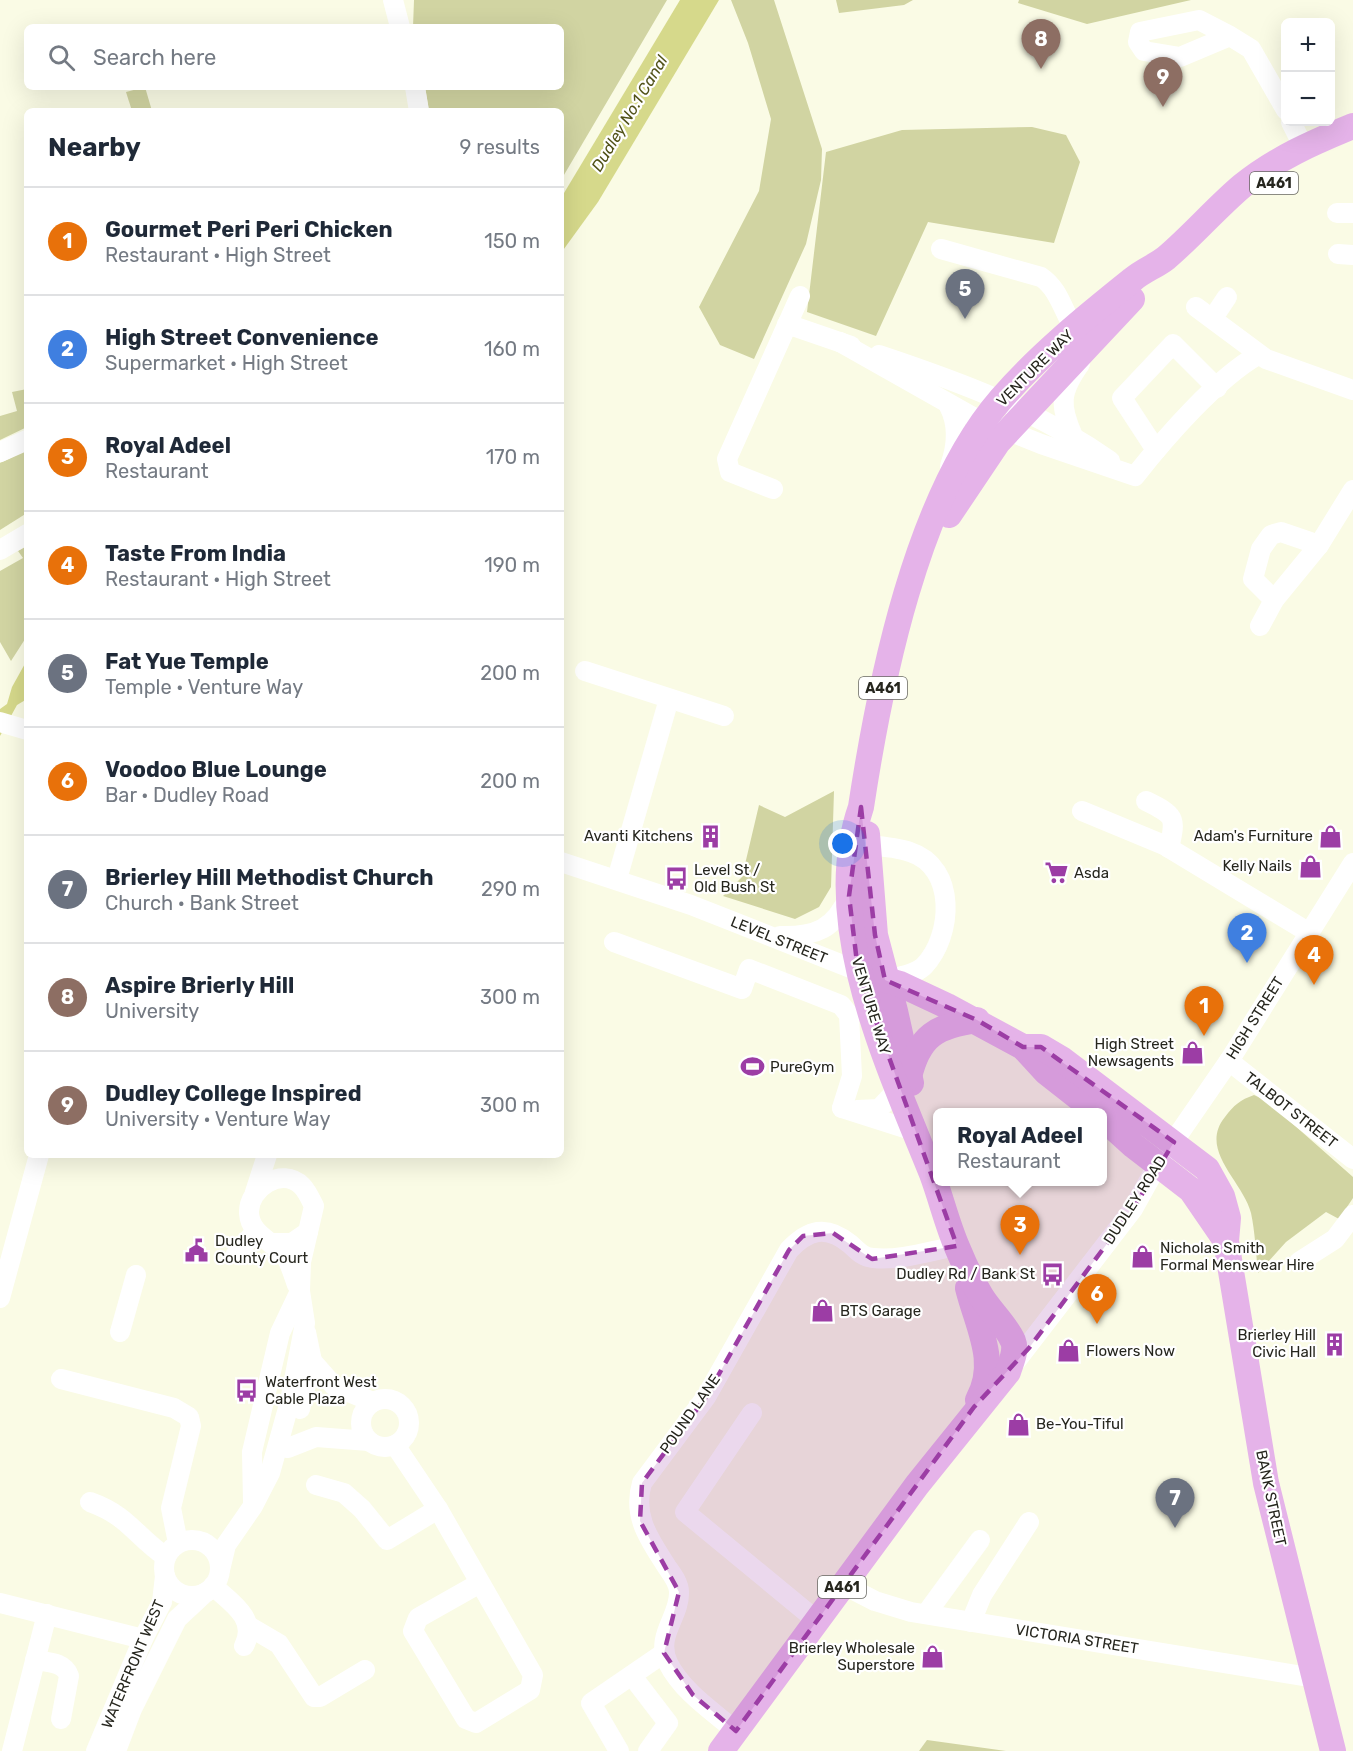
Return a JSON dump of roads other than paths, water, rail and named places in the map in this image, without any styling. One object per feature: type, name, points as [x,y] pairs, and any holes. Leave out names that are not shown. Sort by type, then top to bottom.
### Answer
[{"type":"main road","name":"VENTURE WAY","points":[[933,1182],[914,1131],[915,1102],[902,1079],[858,971],[849,896],[860,845],[861,807],[879,703],[915,572],[939,500],[984,422],[1001,399],[1074,328],[1134,278],[1163,260],[1199,230],[1215,210],[1244,185],[1303,146],[1353,126]]},
{"type":"main road","name":"VENTURE WAY","points":[[1199,230],[1224,217],[1305,165],[1353,142]]},
{"type":"main road","name":"VENTURE WAY","points":[[915,572],[966,487],[1008,431],[1143,287],[1163,260]]},
{"type":"main road","name":"VENTURE WAY","points":[[860,845],[875,935],[895,1011],[902,1079]]},
{"type":"main road","name":"LEVEL STREET","points":[[858,971],[885,980],[977,1020],[1023,1047],[1046,1072],[1091,1108]]},
{"type":"main road","points":[[902,1079],[922,1044],[947,1025],[977,1020]]},
{"type":"main road","name":"LEVEL STREET","points":[[1023,1047],[1041,1047],[1063,1060],[1174,1142]]},
{"type":"main road","points":[[1107,1121],[1158,1164]]},
{"type":"main road","name":"BANK STREET","points":[[1174,1142],[1207,1169],[1222,1196],[1228,1218],[1226,1241],[1266,1483],[1332,1751]]},
{"type":"main road","name":"BANK STREET","points":[[1158,1164],[1191,1190],[1226,1241]]},
{"type":"main road","name":"VENTURE WAY","points":[[935,1186],[957,1246],[981,1296],[1014,1346]]},
{"type":"main road","points":[[957,1246],[987,1357],[986,1384],[965,1424]]},
{"type":"main road","name":"A461","points":[[728,1741],[816,1620],[965,1424],[1008,1372],[1014,1355],[1014,1346]]},
{"type":"street","points":[[394,2],[399,24]]},
{"type":"street","points":[[1230,36],[1251,49],[1281,101]]},
{"type":"street","points":[[416,90],[418,108]]},
{"type":"street","points":[[1293,126],[1303,146]]},
{"type":"street","points":[[940,249],[1041,277],[1053,285],[1063,311],[1074,328]]},
{"type":"street","points":[[773,489],[730,472],[727,459],[800,296]]},
{"type":"street","points":[[1213,318],[1227,297]]},
{"type":"street","points":[[1196,307],[1251,349],[1353,390]]},
{"type":"street","points":[[1073,436],[1063,414],[1064,395],[1073,375],[1115,316]]},
{"type":"street","points":[[787,324],[957,381],[1001,399],[1073,436],[1127,473]]},
{"type":"street","points":[[840,342],[950,406],[984,422],[1135,476],[1156,450],[1217,388],[1251,349]]},
{"type":"street","points":[[1156,450],[1122,398],[1173,344],[1217,388]]},
{"type":"street","points":[[1001,399],[1008,431]]},
{"type":"street","points":[[939,500],[956,447],[954,415],[950,406]]},
{"type":"street","points":[[0,452],[24,441]]},
{"type":"street","points":[[1260,626],[1274,600],[1319,545],[1353,490]]},
{"type":"street","points":[[1274,600],[1253,579],[1261,549],[1270,535],[1281,532],[1319,545]]},
{"type":"street","points":[[0,550],[24,536]]},
{"type":"street","points":[[585,671],[724,716]]},
{"type":"street","points":[[617,879],[669,699]]},
{"type":"street","points":[[0,722],[24,729]]},
{"type":"street","points":[[1146,801],[1170,813],[1173,819],[1169,848]]},
{"type":"street","points":[[1082,811],[1169,848],[1308,932]]},
{"type":"street","points":[[860,845],[912,852],[927,863],[941,881],[947,902],[946,918],[939,943],[924,966],[915,972],[885,980]]},
{"type":"street","name":"LEVEL STREET","points":[[564,863],[617,879],[858,971]]},
{"type":"street","name":"HIGH STREET","points":[[1174,1142],[1229,1061],[1353,863]]},
{"type":"street","points":[[766,935],[805,937],[824,928],[844,908],[849,896]]},
{"type":"street","points":[[614,942],[742,989],[749,969],[841,1005],[849,1015],[852,1076],[842,1108]]},
{"type":"street","name":"TALBOT STREET","points":[[1229,1061],[1351,1158]]},
{"type":"street","points":[[842,1108],[870,1111],[879,1109],[893,1094],[902,1079]]},
{"type":"street","points":[[842,1108],[914,1131]]},
{"type":"street","name":"DUDLEY ROAD","points":[[1008,1372],[1029,1348],[1133,1209],[1158,1164],[1174,1142]]},
{"type":"street","points":[[0,1298],[38,1158]]},
{"type":"street","points":[[253,1506],[252,1452],[280,1332],[300,1291],[286,1258],[263,1238],[249,1213],[266,1158]]},
{"type":"street","points":[[61,1379],[174,1408],[189,1417],[190,1426],[171,1508],[176,1554],[174,1590],[190,1596],[213,1583],[232,1534],[253,1506],[270,1473],[288,1448],[312,1362],[300,1291],[301,1262],[314,1206],[303,1186],[293,1180],[276,1158]]},
{"type":"street","points":[[986,1384],[1126,1200],[1158,1164]]},
{"type":"street","points":[[255,1192],[268,1182],[281,1179],[293,1180]]},
{"type":"street","points":[[1299,1262],[1335,1239],[1353,1215]]},
{"type":"street","name":"POUND LANE","points":[[664,1653],[665,1637],[679,1592],[674,1578],[640,1521],[638,1497],[642,1484],[706,1397],[789,1250],[803,1236],[819,1231],[833,1233],[860,1254],[872,1258],[900,1257],[957,1246]]},
{"type":"street","points":[[236,1254],[263,1238],[292,1243],[308,1232]]},
{"type":"street","points":[[120,1332],[136,1275]]},
{"type":"street","points":[[270,1473],[277,1440],[290,1401],[305,1323]]},
{"type":"street","points":[[312,1362],[334,1386],[373,1402]]},
{"type":"street","points":[[288,1448],[316,1437],[369,1441],[377,1446],[395,1445],[407,1432],[407,1413],[396,1401],[381,1399],[366,1408],[361,1425],[369,1441]]},
{"type":"street","points":[[752,1413],[686,1512],[816,1620]]},
{"type":"street","points":[[395,1445],[438,1509],[533,1676],[530,1690],[476,1723],[466,1719],[413,1631],[418,1618],[480,1583]]},
{"type":"street","points":[[316,1485],[344,1493],[362,1509],[387,1540],[438,1509]]},
{"type":"street","points":[[90,1502],[112,1510],[125,1519],[153,1548],[176,1554],[232,1534]]},
{"type":"street","points":[[971,1622],[982,1595],[1029,1522]]},
{"type":"street","points":[[926,1614],[980,1540]]},
{"type":"street","points":[[176,1554],[205,1543],[216,1554],[213,1583],[234,1605],[250,1627],[279,1644],[314,1697],[320,1698],[365,1670]]},
{"type":"street","name":"WATERFRONT WEST","points":[[96,1751],[143,1639],[162,1602],[176,1554]]},
{"type":"street","name":"WATERFRONT WEST","points":[[116,1751],[132,1709],[177,1619],[213,1583]]},
{"type":"street","name":"VICTORIA STREET","points":[[844,1585],[875,1601],[926,1614],[1315,1678]]},
{"type":"street","points":[[0,1603],[143,1639]]},
{"type":"street","points":[[12,1751],[47,1614]]},
{"type":"street","points":[[244,1646],[250,1627]]},
{"type":"street","points":[[619,1751],[591,1702],[664,1653],[669,1665],[728,1741]]},
{"type":"street","points":[[35,1660],[63,1666],[68,1670],[69,1676],[61,1719]]},
{"type":"street","points":[[632,1676],[668,1724],[648,1751]]},
{"type":"water","name":"Dudley No.1 Canal","points":[[680,0],[719,0],[598,202],[564,249],[564,193]]},
{"type":"water","points":[[24,665],[24,701],[17,705],[0,736],[0,709],[7,704],[12,687]]},
{"type":"place","name":"Aspire Brierly Hill","points":[[1041,69]]},
{"type":"place","name":"Dudley College Inspired","points":[[1163,107]]},
{"type":"place","name":"Fat Yue Temple","points":[[965,319]]},
{"type":"place","name":"Avanti Kitchens","points":[[711,836]]},
{"type":"place","name":"Adam's Furniture","points":[[1331,836]]},
{"type":"place","name":"Kelly Nails","points":[[1310,866]]},
{"type":"place","name":"Asda","points":[[1056,873]]},
{"type":"place","name":"Level St / Old Bush St","points":[[676,879]]},
{"type":"place","name":"High Street Convenience","points":[[1247,963]]},
{"type":"place","name":"Taste From India","points":[[1314,985]]},
{"type":"place","name":"Gourmet Peri Peri Chicken","points":[[1204,1036]]},
{"type":"place","name":"High Street Newsagents","points":[[1192,1053]]},
{"type":"place","name":"PureGym","points":[[752,1067]]},
{"type":"place","name":"Dudley County Court","points":[[197,1250]]},
{"type":"place","name":"Royal Adeel","points":[[1020,1255]]},
{"type":"place","name":"Nicholas Smith Formal Menswear Hire","points":[[1142,1257]]},
{"type":"place","name":"Dudley Rd / Bank St","points":[[1053,1274]]},
{"type":"place","name":"BTS Garage","points":[[822,1311]]},
{"type":"place","name":"Voodoo Blue Lounge","points":[[1097,1324]]},
{"type":"place","name":"Brierley Hill Civic Hall","points":[[1334,1344]]},
{"type":"place","name":"Flowers Now","points":[[1068,1351]]},
{"type":"place","name":"Waterfront West Cable Plaza","points":[[247,1391]]},
{"type":"place","name":"Be-You-Tiful","points":[[1018,1424]]},
{"type":"place","name":"Brierley Hill Methodist Church","points":[[1175,1528]]},
{"type":"place","name":"Brierley Wholesale Superstore","points":[[933,1657]]}]
